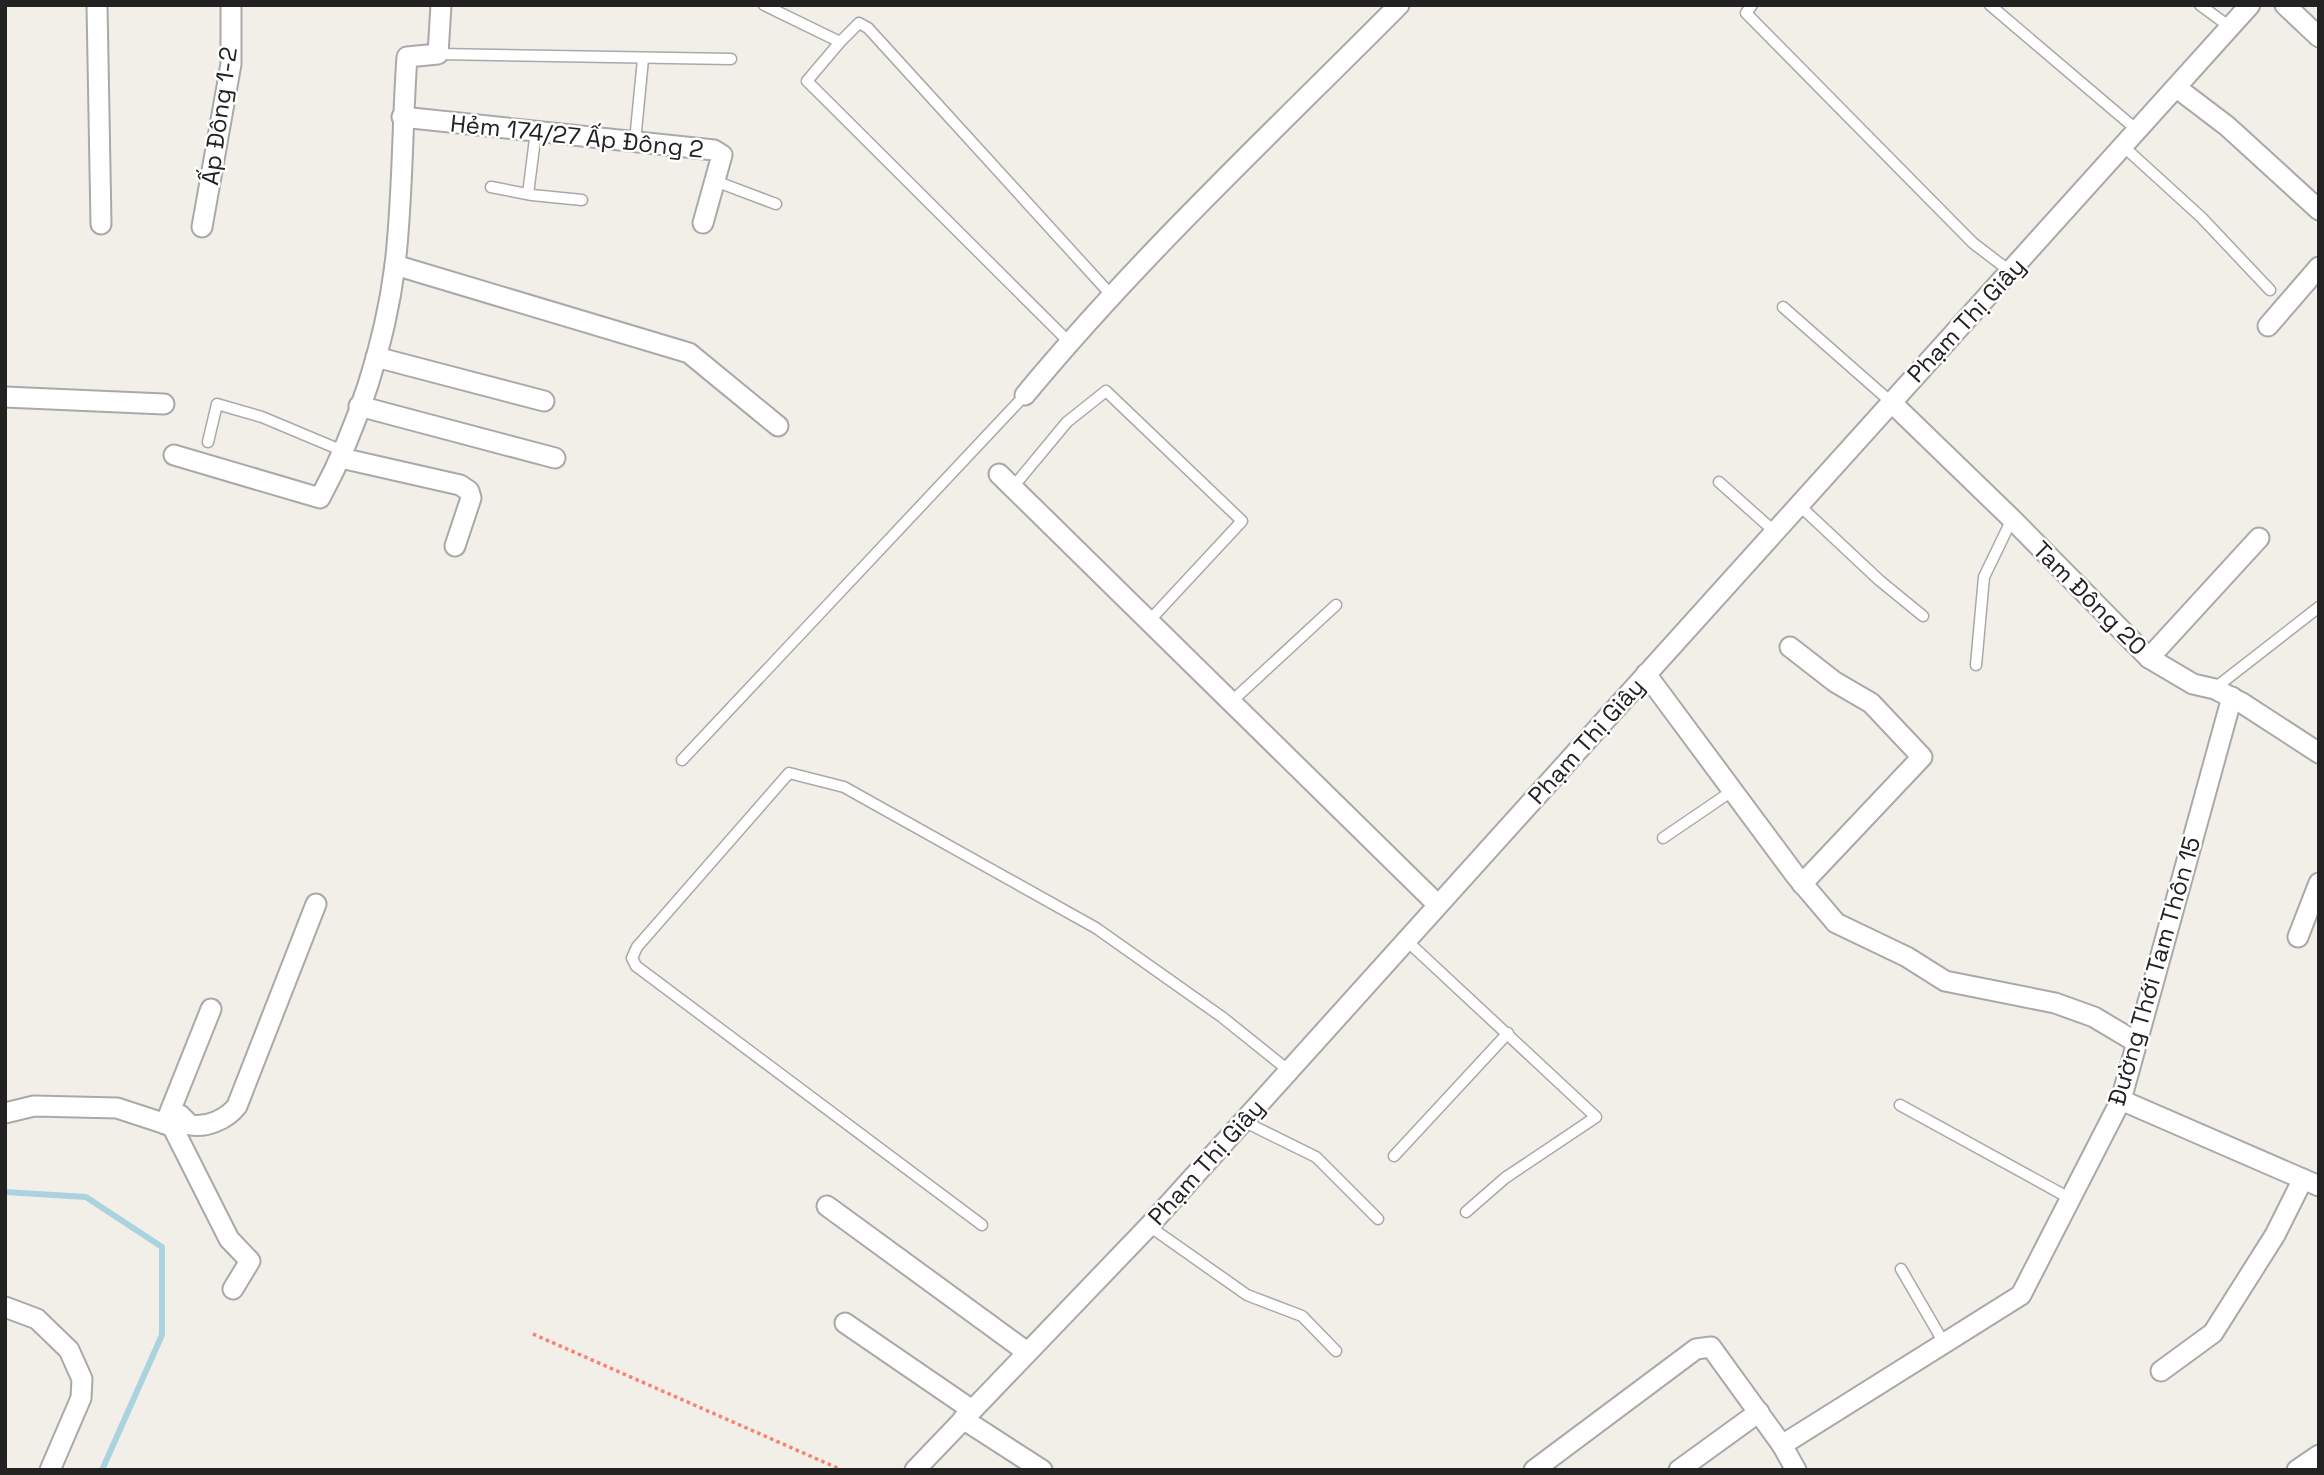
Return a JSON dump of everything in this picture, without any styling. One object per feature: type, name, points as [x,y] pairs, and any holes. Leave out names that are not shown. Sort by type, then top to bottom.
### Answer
[{"type":"street","points":[[97,5],[101,224]]},
{"type":"street","name":"Ấp Đông 1-2","points":[[202,227],[231,64],[231,5]]},
{"type":"street","points":[[174,455],[320,498],[342,454],[376,357],[395,265],[407,57],[438,54],[441,5]]},
{"type":"street","points":[[1025,395],[1069,342],[1186,219],[1399,5]]},
{"type":"street","name":"Phạm Thị Giây","points":[[915,1470],[1149,1226],[2250,5]]},
{"type":"street","points":[[2285,5],[2319,37]]},
{"type":"street","points":[[2177,88],[2236,134],[2319,210]]},
{"type":"street","name":"Hẻm 174/27 Ấp Đông 2","points":[[402,117],[714,150],[722,155],[702,223]]},
{"type":"street","points":[[395,265],[689,354],[778,426]]},
{"type":"street","points":[[2268,326],[2319,267]]},
{"type":"street","points":[[376,357],[544,401]]},
{"type":"street","points":[[5,397],[164,404]]},
{"type":"street","name":"Tam Đông 20","points":[[1891,402],[2012,519],[2149,658],[2193,684],[2223,693],[2319,753]]},
{"type":"street","points":[[359,406],[555,458]]},
{"type":"street","points":[[342,454],[460,485],[469,491],[471,498],[455,546]]},
{"type":"street","points":[[1006,480],[1437,905]]},
{"type":"street","points":[[2149,658],[2259,538]]},
{"type":"street","points":[[1790,647],[1835,682],[1871,703],[1922,757],[1802,884]]},
{"type":"street","points":[[1646,674],[1802,884],[1836,923],[1907,957],[1945,981],[2055,1003],[2094,1017],[2136,1042]]},
{"type":"street","name":"Đường Thới Tam Thôn 15","points":[[1782,1445],[2021,1295],[2121,1100],[2223,693]]},
{"type":"street","points":[[2298,937],[2319,883]]},
{"type":"street","points":[[169,1125],[180,1115],[190,1125],[209,1125],[231,1114],[237,1107],[316,904]]},
{"type":"street","points":[[169,1125],[211,1009]]},
{"type":"street","points":[[2121,1100],[2311,1182],[2213,1334],[2161,1371]]},
{"type":"street","points":[[5,1113],[34,1106],[117,1108],[169,1125],[229,1239],[250,1261],[233,1289]]},
{"type":"street","points":[[827,1206],[1027,1352]]},
{"type":"street","points":[[5,1307],[37,1319],[69,1350],[82,1379],[81,1398],[50,1470]]},
{"type":"street","points":[[845,1323],[1042,1470]]},
{"type":"street","points":[[1534,1470],[1696,1349],[1711,1347],[1782,1445],[1796,1470]]},
{"type":"street","points":[[1679,1470],[1759,1412]]},
{"type":"street","points":[[2297,1470],[2319,1455]]},
{"type":"lane","points":[[764,5],[840,42]]},
{"type":"lane","points":[[1752,5],[1746,13],[1783,52],[1973,243],[2011,272]]},
{"type":"lane","points":[[1990,5],[2137,131]]},
{"type":"lane","points":[[2200,5],[2230,27]]},
{"type":"lane","points":[[1069,342],[807,81],[859,23],[868,28],[1113,297]]},
{"type":"lane","points":[[438,54],[643,60],[732,59]]},
{"type":"lane","points":[[635,141],[643,60]]},
{"type":"lane","points":[[528,194],[536,131]]},
{"type":"lane","points":[[2123,146],[2201,217],[2270,290]]},
{"type":"lane","points":[[715,181],[776,204]]},
{"type":"lane","points":[[491,187],[582,200]]},
{"type":"lane","points":[[1783,307],[1891,402]]},
{"type":"lane","points":[[1006,480],[1067,422],[1106,391],[1242,521],[1149,621]]},
{"type":"lane","points":[[682,760],[1025,395]]},
{"type":"lane","points":[[208,442],[217,404],[262,416],[342,454]]},
{"type":"lane","points":[[1719,482],[1775,532]]},
{"type":"lane","points":[[1799,505],[1879,580],[1923,616]]},
{"type":"lane","points":[[1976,665],[1984,577],[2012,519]]},
{"type":"lane","points":[[1231,702],[1336,605]]},
{"type":"lane","points":[[2223,693],[2319,607]]},
{"type":"lane","points":[[982,1224],[636,966],[632,958],[636,947],[789,773],[844,787],[1096,928],[1222,1017],[1288,1070]]},
{"type":"lane","points":[[1663,838],[1732,791]]},
{"type":"lane","points":[[1406,940],[1596,1116],[1505,1178],[1466,1212]]},
{"type":"lane","points":[[1394,1156],[1508,1033]]},
{"type":"lane","points":[[1900,1105],[2071,1199]]},
{"type":"lane","points":[[1243,1121],[1316,1157],[1378,1219]]},
{"type":"lane","points":[[1149,1226],[1247,1295],[1302,1316],[1336,1351]]},
{"type":"lane","points":[[1900,1269],[1944,1343]]},
{"type":"path","points":[[533,1334],[842,1470]]},
{"type":"waterway","points":[[5,1192],[86,1197],[162,1247],[162,1335],[102,1470]]}]
